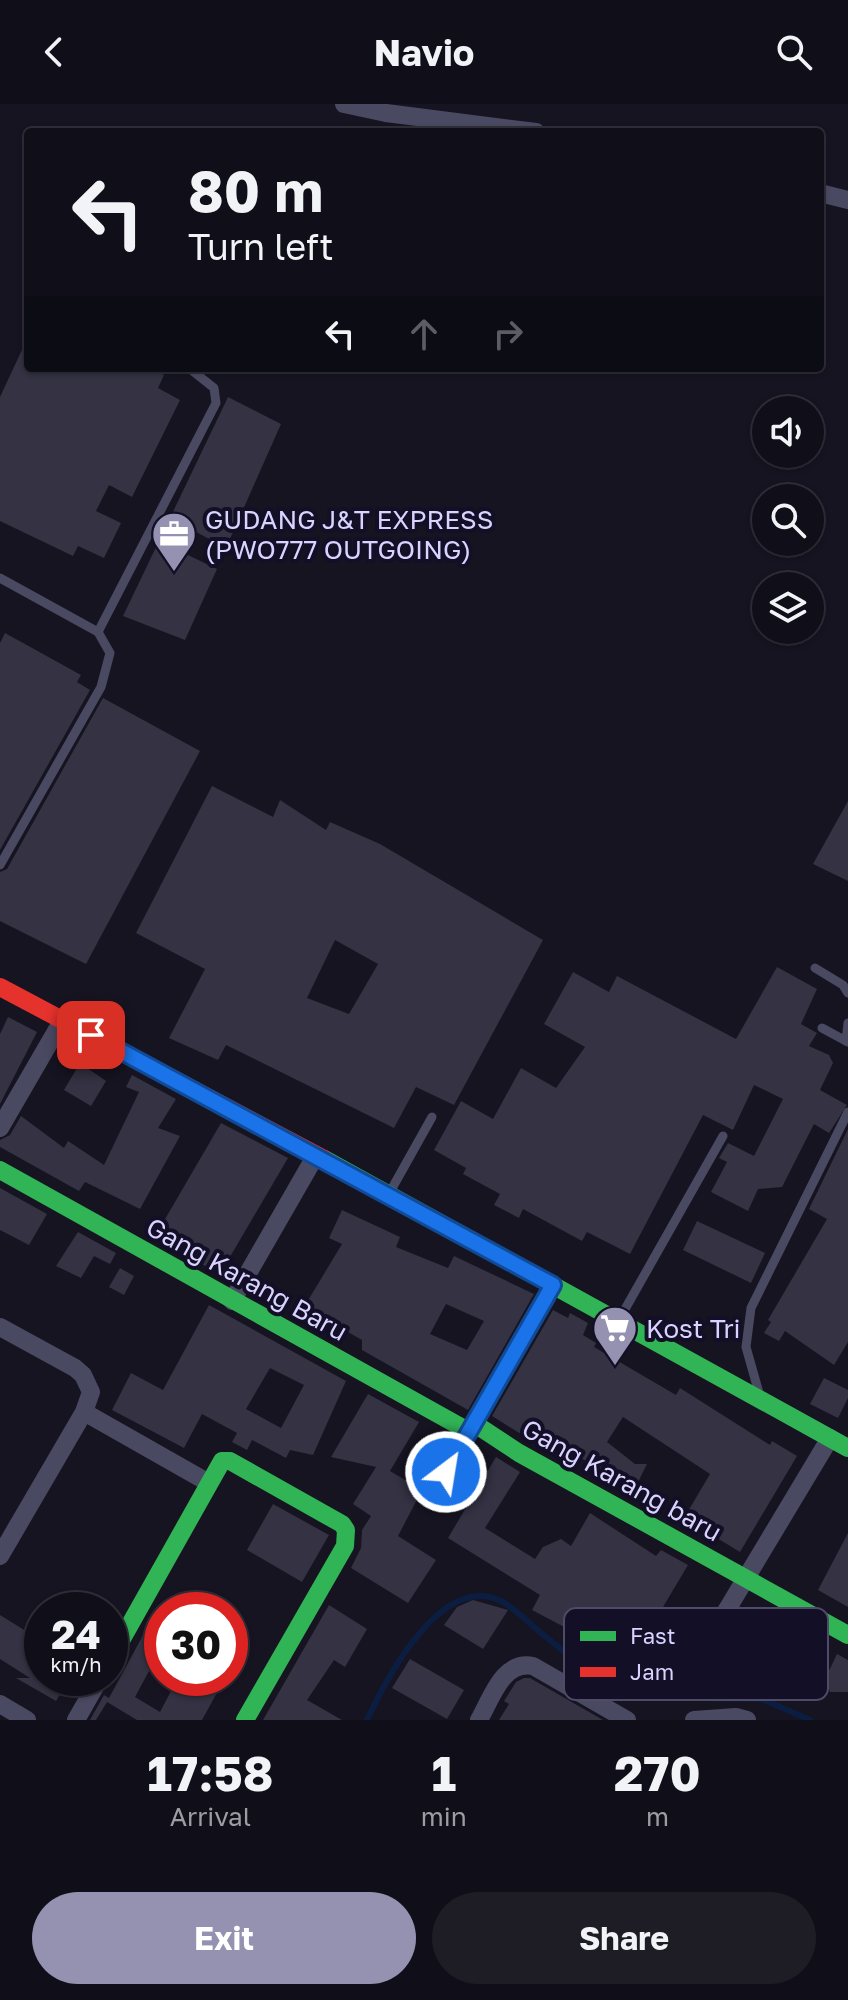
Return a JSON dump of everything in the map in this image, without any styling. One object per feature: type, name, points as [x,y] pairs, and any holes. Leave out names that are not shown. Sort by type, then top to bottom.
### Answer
[{"type":"street","points":[[344,104],[386,113],[504,128]]},
{"type":"street","points":[[824,194],[848,200]]},
{"type":"street","points":[[0,987],[316,1155],[848,1448]]},
{"type":"street","points":[[0,1128],[62,1021]]},
{"type":"street","points":[[232,1301],[316,1155]]},
{"type":"street","name":"Gang Karang Baru","points":[[0,1170],[232,1301],[473,1428]]},
{"type":"street","points":[[434,1492],[553,1285]]},
{"type":"street","points":[[0,1327],[83,1375],[91,1392],[84,1412],[0,1556]]},
{"type":"street","points":[[84,1412],[209,1483]]},
{"type":"street","name":"Gang Karang baru","points":[[473,1428],[798,1608]]},
{"type":"street","points":[[728,1608],[830,1438]]},
{"type":"street","points":[[128,1628],[222,1461],[230,1461],[342,1524],[345,1546],[245,1720]]},
{"type":"street","name":"Gang Karang baru","points":[[828,1624],[848,1635]]},
{"type":"street","points":[[479,1720],[505,1674],[514,1666],[533,1666],[564,1684]]},
{"type":"street","points":[[76,1720],[90,1696]]},
{"type":"street","points":[[592,1700],[627,1720]]},
{"type":"street","points":[[0,1704],[27,1720]]},
{"type":"street","points":[[694,1720],[719,1717],[747,1720]]},
{"type":"lane","points":[[98,632],[216,403],[214,388],[194,372]]},
{"type":"lane","points":[[0,578],[98,632],[107,641],[110,653],[101,687],[0,865]]},
{"type":"lane","points":[[815,968],[843,985],[848,993]]},
{"type":"lane","points":[[822,1028],[847,1041],[848,1023]]},
{"type":"lane","points":[[762,1400],[746,1347],[751,1308],[848,1112]]},
{"type":"lane","points":[[389,1195],[432,1117]]},
{"type":"lane","points":[[618,1321],[723,1136]]},
{"type":"building","points":[[24,346],[24,372],[158,372],[164,375],[158,388],[180,400],[132,497],[109,485],[96,511],[121,523],[104,558],[78,546],[73,556],[0,521],[0,397]]},
{"type":"building","points":[[228,397],[281,424],[226,548],[170,518]]},
{"type":"building","points":[[159,541],[217,569],[185,640],[123,616]]},
{"type":"building","points":[[5,633],[81,675],[77,682],[90,690],[0,850],[0,643]]},
{"type":"building","points":[[103,698],[200,751],[86,964],[0,921],[0,872],[7,869]]},
{"type":"building","points":[[212,786],[273,817],[280,800],[326,830],[330,822],[380,844],[543,940],[454,1105],[416,1087],[394,1128],[226,1045],[218,1060],[169,1038],[205,969],[136,933]],"holes":[[[335,940],[378,964],[349,1014],[307,998]]]},
{"type":"building","points":[[848,801],[848,881],[813,864]]},
{"type":"building","points":[[777,967],[817,989],[801,1024],[817,1033],[809,1046],[829,1055],[833,1063],[820,1090],[847,1105],[829,1133],[814,1124],[782,1187],[758,1189],[748,1211],[711,1192],[727,1162],[719,1158],[728,1143],[754,1156],[783,1099],[754,1085],[733,1130],[703,1115],[630,1254],[587,1232],[582,1241],[523,1209],[519,1218],[494,1205],[500,1194],[463,1174],[466,1168],[434,1150],[461,1101],[493,1119],[521,1068],[556,1088],[585,1047],[544,1024],[573,972],[609,992],[617,976],[736,1039]]},
{"type":"building","points":[[8,1017],[37,1032],[0,1104],[0,1034]]},
{"type":"building","points":[[80,1063],[106,1081],[91,1106],[64,1090]]},
{"type":"building","points":[[132,1075],[176,1099],[158,1128],[180,1136],[140,1209],[85,1182],[79,1191],[0,1147],[0,1140],[10,1135],[21,1116],[64,1148],[68,1141],[104,1165],[139,1092],[126,1087]]},
{"type":"building","points":[[221,1123],[288,1158],[220,1274],[154,1238]]},
{"type":"building","points":[[848,1129],[848,1342],[834,1365],[785,1331],[779,1341],[764,1333],[771,1322],[768,1320],[827,1219],[809,1209]]},
{"type":"building","points":[[0,1188],[47,1214],[29,1245],[0,1230]]},
{"type":"building","points":[[342,1210],[400,1237],[396,1247],[448,1268],[454,1256],[534,1294],[468,1410],[362,1350],[362,1340],[304,1307],[342,1244],[329,1238]],"holes":[[[446,1304],[484,1321],[467,1350],[430,1334]]]},
{"type":"building","points":[[697,1221],[765,1253],[751,1283],[683,1250]]},
{"type":"building","points":[[78,1232],[116,1253],[110,1264],[94,1256],[81,1278],[56,1266]]},
{"type":"building","points":[[120,1268],[134,1276],[124,1295],[109,1287]]},
{"type":"building","points":[[209,1305],[346,1381],[313,1455],[290,1450],[286,1458],[252,1440],[247,1450],[232,1442],[237,1433],[202,1414],[184,1448],[112,1410],[131,1373],[163,1390]],"holes":[[[270,1368],[304,1385],[281,1428],[246,1409]]]},
{"type":"building","points":[[553,1310],[568,1318],[570,1313],[588,1323],[583,1335],[596,1343],[594,1347],[676,1395],[680,1388],[770,1445],[772,1441],[797,1456],[740,1552],[684,1518],[710,1474],[623,1417],[607,1442],[635,1464],[647,1464],[635,1488],[566,1450],[563,1455],[537,1444],[492,1416]]},
{"type":"building","points":[[824,1378],[848,1390],[848,1398],[838,1418],[810,1404]]},
{"type":"building","points":[[368,1394],[419,1422],[390,1471],[422,1490],[398,1536],[436,1560],[408,1603],[351,1568],[361,1548],[362,1530],[371,1516],[353,1504],[376,1467],[331,1457]]},
{"type":"building","points":[[496,1457],[520,1472],[485,1528],[535,1559],[543,1547],[561,1539],[571,1546],[590,1513],[656,1556],[661,1550],[688,1565],[665,1608],[564,1608],[564,1627],[532,1610],[540,1595],[448,1538]]},
{"type":"building","points":[[273,1504],[329,1535],[302,1582],[247,1550]]},
{"type":"building","points":[[848,1533],[848,1607],[818,1590]]},
{"type":"building","points":[[473,1600],[508,1610],[483,1649],[444,1625],[457,1607]]},
{"type":"building","points":[[329,1605],[367,1629],[345,1667],[334,1660],[307,1700],[342,1720],[263,1720]]},
{"type":"building","points":[[0,1615],[24,1630],[24,1674],[0,1659]]},
{"type":"building","points":[[144,1633],[144,1680],[135,1697],[160,1712],[168,1696],[215,1696],[202,1720],[137,1720],[107,1702],[96,1720],[90,1720],[103,1696],[128,1696],[128,1663]]},
{"type":"building","points":[[837,1654],[848,1660],[848,1692],[830,1692],[828,1673]]},
{"type":"building","points":[[410,1659],[464,1690],[447,1719],[392,1688]]},
{"type":"building","points":[[530,1678],[603,1720],[499,1720],[509,1704],[504,1701],[516,1682]]},
{"type":"waterway","points":[[367,1720],[388,1679],[419,1634],[458,1601],[479,1596],[501,1601],[564,1651]]},
{"type":"waterway","points":[[764,1700],[810,1720]]},
{"type":"traffic: fast","points":[[324,1159],[848,1448]]},
{"type":"traffic: fast","points":[[0,1170],[470,1432]]},
{"type":"traffic: fast","points":[[475,1424],[519,1453],[799,1608]]},
{"type":"traffic: fast","points":[[128,1628],[222,1461],[230,1461],[342,1524],[346,1530],[345,1546],[245,1720]]},
{"type":"traffic: fast","points":[[828,1624],[848,1635]]},
{"type":"traffic: jam","points":[[0,987],[324,1159]]},
{"type":"place","name":"GUDANG J&T EXPRESS (PWO777 OUTGOING)","points":[[174,573]]},
{"type":"place","name":"Kost Tri","points":[[615,1367]]},
{"type":"route","points":[[91,1035],[553,1285],[446,1472]]}]
